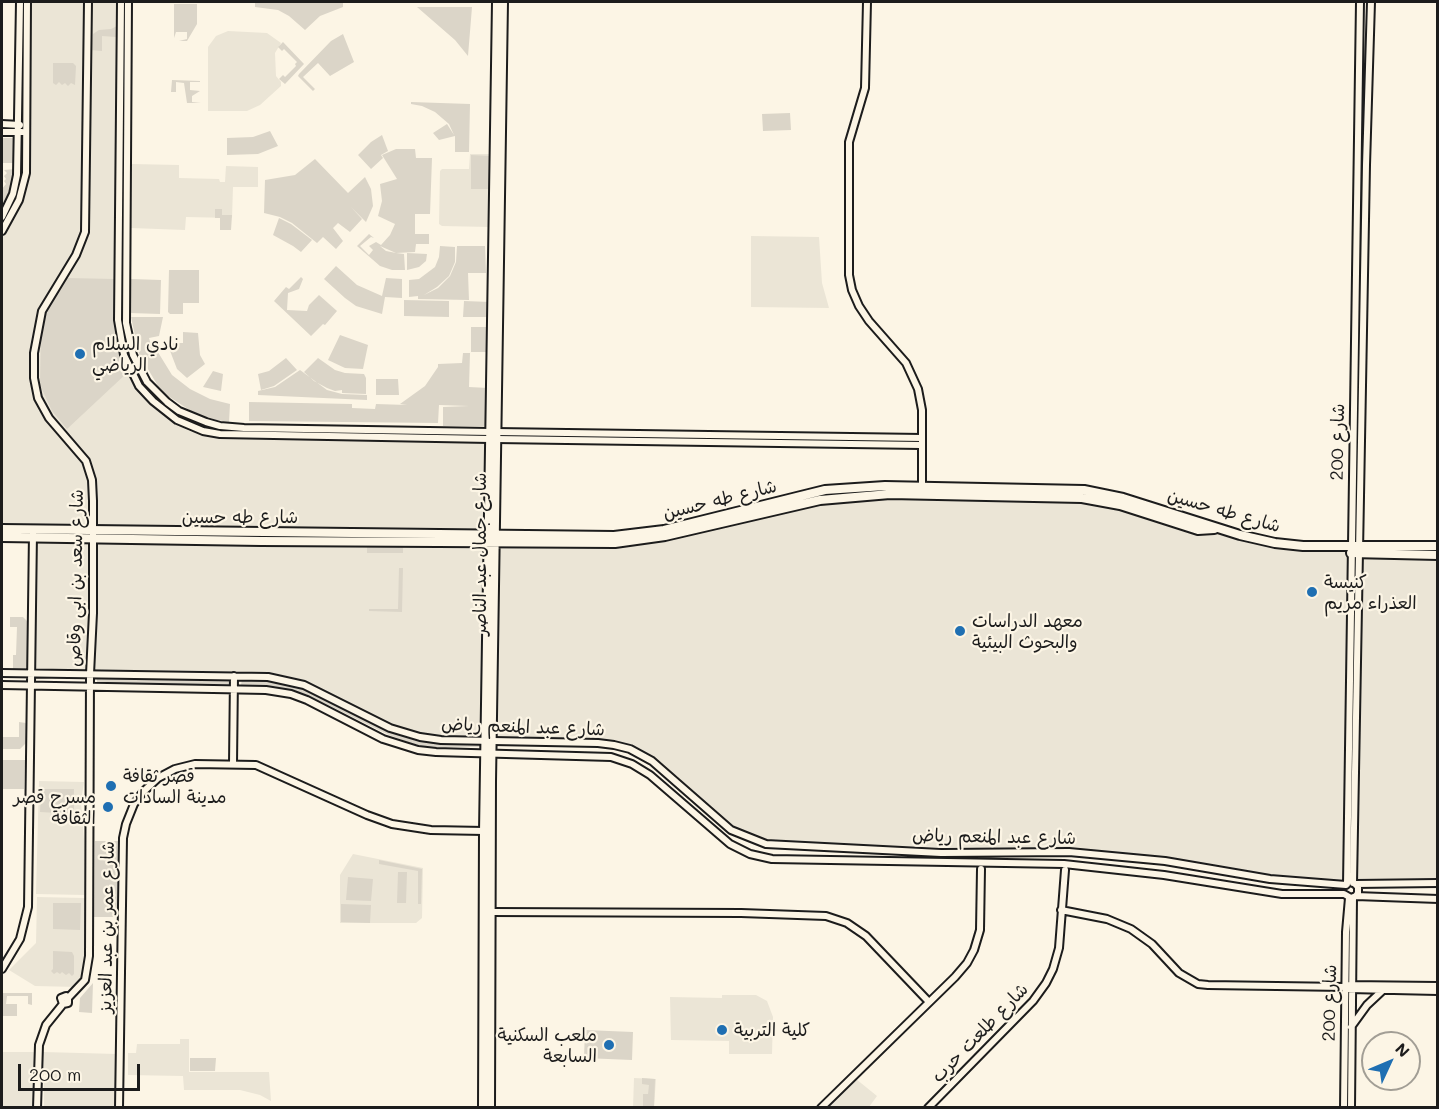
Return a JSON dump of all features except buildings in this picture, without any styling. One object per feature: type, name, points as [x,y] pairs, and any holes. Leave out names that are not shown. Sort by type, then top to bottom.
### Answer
[{"type":"main road","name":"شارع جمال عبد الناصر","points":[[497,2],[500,12]]},
{"type":"main road","name":"شارع جمال عبد الناصر","points":[[490,1107],[489,742],[500,12],[503,2]]},
{"type":"main road","name":"شارع طه حسين","points":[[2,537],[33,534],[277,532],[607,543],[640,541],[736,521],[820,500],[922,490],[1049,489],[1094,492],[1123,498],[1248,537],[1275,543],[1437,555]]},
{"type":"main road","name":"شارع طه حسين","points":[[922,490],[1082,498],[1120,505],[1198,530],[1218,528]]},
{"type":"main road","name":"شارع طه حسين","points":[[2,529],[33,534]]},
{"type":"main road","points":[[277,532],[277,541]]},
{"type":"main road","name":"شارع طه حسين","points":[[93,534],[277,541],[492,538]]},
{"type":"main road","name":"شارع طه حسين","points":[[1355,550],[1437,546]]},
{"type":"main road","name":"شارع جمال عبد الناصر","points":[[483,1107],[484,831],[489,753]]},
{"type":"street","points":[[2,217],[16,182],[20,2]]},
{"type":"street","points":[[2,231],[17,206],[26,173],[27,2]]},
{"type":"street","name":"شارع سعد بن ابى وقاص","points":[[37,1107],[39,1045],[46,1025],[63,1004],[68,1003],[68,998],[85,980],[88,966],[90,674],[93,613],[92,480],[89,468],[81,454],[49,418],[38,398],[34,378],[34,353],[42,310],[76,255],[85,231],[88,2]]},
{"type":"street","points":[[121,2],[118,320],[124,355],[139,386],[163,411],[203,431],[235,435],[493,435]]},
{"type":"street","points":[[128,2],[125,315],[128,339],[147,382],[167,402],[192,417],[235,428],[921,442]]},
{"type":"street","points":[[867,2],[865,88],[849,142],[849,275],[855,298],[864,314],[900,355],[915,380],[922,410],[922,490]]},
{"type":"street","name":"شارع 200","points":[[1350,884],[1360,2]]},
{"type":"street","name":"شارع 200","points":[[1355,550],[1371,2]]},
{"type":"street","points":[[2,124],[18,125],[26,129]]},
{"type":"street","points":[[2,132],[18,132],[26,129]]},
{"type":"street","points":[[235,428],[235,435]]},
{"type":"street","points":[[2,969],[22,935],[28,907],[33,534]]},
{"type":"street","name":"شارع عبد المنعم رياض","points":[[2,673],[268,677],[297,683],[318,691],[390,728],[410,735],[441,740],[598,743],[630,749],[658,765],[725,826],[745,837],[766,844],[941,853],[1069,852],[1165,861],[1269,879],[1350,884],[1437,884]]},
{"type":"street","points":[[233,764],[234,676]]},
{"type":"street","name":"شارع عبد المنعم رياض","points":[[2,685],[235,688],[274,691],[299,697],[383,738],[409,748],[436,752],[597,755],[625,761],[650,775],[724,840],[757,857],[1064,864],[1132,875],[1164,875],[1282,894],[1437,898]]},
{"type":"street","name":"شارع عمر بن عبد العزيز","points":[[119,1107],[123,838],[134,804],[153,782],[169,771],[195,764],[251,764],[266,768],[358,811],[392,824],[431,830],[484,831]]},
{"type":"street","points":[[941,853],[941,862]]},
{"type":"street","points":[[1164,875],[1165,861]]},
{"type":"street","points":[[821,1107],[963,967],[976,944],[981,923],[981,869]]},
{"type":"street","name":"شارع طلعت حرب","points":[[928,1107],[1033,1001],[1050,976],[1057,955],[1065,870]]},
{"type":"street","points":[[1350,884],[1359,891],[1350,897],[1343,888],[1350,884]]},
{"type":"street","name":"شارع 200","points":[[1344,1107],[1350,897]]},
{"type":"street","points":[[1061,910],[1107,919],[1131,929],[1148,940],[1179,974],[1198,984],[1208,986],[1437,986]]},
{"type":"street","points":[[491,912],[741,913],[826,916],[847,923],[866,936],[929,1002]]},
{"type":"street","points":[[1348,987],[1437,991]]},
{"type":"street","name":"شارع 200","points":[[1348,987],[1351,1028],[1351,1107]]},
{"type":"street","points":[[1351,1028],[1367,1005],[1383,990]]},
{"type":"shaded area","points":[[30,2],[120,2],[118,336],[139,387],[157,410],[189,431],[237,439],[491,441],[490,536],[2,526],[2,236],[21,199],[28,135]]},
{"type":"shaded area","points":[[117,2],[120,2],[119,51],[116,51],[116,37],[102,36],[102,51],[91,50],[93,34],[99,30],[117,26]]},
{"type":"shaded area","points":[[255,2],[343,3],[343,7],[320,16],[305,30],[289,16],[278,10],[255,7]]},
{"type":"shaded area","points":[[174,4],[197,4],[197,24],[187,41],[179,41],[187,39],[187,32],[176,32],[174,38]]},
{"type":"shaded area","points":[[417,7],[472,7],[468,56],[455,40]]},
{"type":"shaded area","points":[[228,31],[267,33],[281,43],[275,53],[276,76],[281,86],[260,105],[247,111],[208,111],[208,47],[216,36]]},
{"type":"shaded area","points":[[343,34],[354,62],[330,76],[318,63],[303,77],[315,89],[313,91],[298,76],[299,74],[331,41]]},
{"type":"shaded area","points":[[283,42],[304,64],[285,84],[279,79],[283,75],[285,77],[297,62],[284,49],[282,51],[278,47]]},
{"type":"shaded area","points":[[53,63],[73,63],[76,66],[75,85],[53,83]]},
{"type":"shaded area","points":[[172,80],[200,81],[190,82],[190,90],[200,91],[192,96],[192,102],[201,103],[187,103],[184,83],[176,82],[176,92],[171,92]]},
{"type":"shaded area","points":[[411,102],[470,104],[469,152],[455,152],[455,136],[439,140],[433,133],[447,124],[454,135],[449,124],[435,112],[411,104]]},
{"type":"shaded area","points":[[790,113],[791,130],[763,131],[762,114]]},
{"type":"shaded area","points":[[270,131],[278,146],[258,154],[227,155],[227,138],[253,137]]},
{"type":"shaded area","points":[[382,135],[388,151],[381,155],[383,158],[371,169],[358,155]]},
{"type":"shaded area","points":[[2,138],[16,140],[15,163],[2,163]]},
{"type":"shaded area","points":[[396,149],[415,149],[416,158],[432,158],[430,214],[415,214],[415,234],[429,234],[429,244],[416,244],[415,252],[396,253],[404,254],[405,270],[392,270],[380,266],[357,246],[369,234],[374,238],[371,237],[360,246],[369,255],[373,250],[369,246],[376,242],[381,245],[390,235],[395,224],[378,216],[382,201],[380,184],[397,179],[382,155]]},
{"type":"shaded area","points":[[470,154],[491,154],[490,227],[442,226],[439,224],[440,171],[442,169],[469,169]]},
{"type":"shaded area","points":[[471,155],[490,156],[489,189],[471,189]]},
{"type":"shaded area","points":[[315,159],[348,193],[365,177],[371,189],[373,206],[366,222],[351,207],[362,219],[350,232],[338,223],[333,228],[343,241],[336,249],[323,237],[317,243],[292,223],[264,213],[265,180],[295,175]]},
{"type":"shaded area","points":[[132,164],[179,165],[179,178],[219,179],[220,182],[225,182],[226,166],[258,167],[258,187],[233,187],[232,218],[186,217],[185,230],[131,228]]},
{"type":"shaded area","points":[[15,169],[11,196],[2,211],[2,189],[6,184],[4,176],[7,173],[4,170]]},
{"type":"shaded area","points":[[215,209],[222,209],[222,215],[232,215],[231,230],[220,230],[220,218],[215,218]]},
{"type":"shaded area","points":[[279,218],[312,240],[301,252],[273,235]]},
{"type":"shaded area","points":[[751,236],[819,237],[822,283],[829,308],[751,307]]},
{"type":"shaded area","points":[[440,246],[455,247],[455,262],[449,276],[424,295],[438,288],[450,276],[456,262],[457,246],[485,246],[486,273],[468,273],[469,300],[409,297],[409,280],[419,279],[435,267]]},
{"type":"shaded area","points":[[407,253],[427,254],[426,261],[419,267],[407,270]]},
{"type":"shaded area","points":[[336,266],[357,285],[382,296],[386,278],[402,279],[402,298],[385,297],[382,314],[356,306],[324,279]]},
{"type":"shaded area","points":[[169,270],[199,270],[199,303],[183,303],[183,314],[168,312]]},
{"type":"shaded area","points":[[301,277],[303,279],[299,289],[288,293],[287,310],[307,311],[309,305],[319,295],[337,311],[311,336],[274,301],[286,287],[289,289]]},
{"type":"shaded area","name":"نادي السلام الرياضي","points":[[67,278],[115,279],[115,324],[128,372],[67,429],[52,411],[40,385],[41,326],[49,306]]},
{"type":"shaded area","points":[[131,279],[161,280],[160,314],[130,313]]},
{"type":"shaded area","points":[[404,300],[449,301],[449,317],[404,316]]},
{"type":"shaded area","points":[[464,301],[490,302],[490,317],[463,317]]},
{"type":"shaded area","points":[[131,317],[163,317],[159,336],[149,338],[152,349],[156,349],[172,375],[190,389],[210,399],[230,404],[229,422],[191,411],[168,396],[158,386],[139,354]]},
{"type":"shaded area","points":[[471,327],[487,327],[490,330],[490,352],[471,352]]},
{"type":"shaded area","points":[[183,332],[198,333],[200,355],[205,364],[187,378],[177,369],[167,343],[183,343]]},
{"type":"shaded area","points":[[340,335],[368,345],[363,369],[345,368],[328,360]]},
{"type":"shaded area","points":[[463,353],[470,353],[469,387],[488,388],[488,423],[484,426],[443,426],[443,407],[469,406],[439,405],[438,423],[249,421],[249,402],[352,404],[352,408],[375,409],[376,404],[407,405],[400,404],[425,386],[438,364],[462,363]]},
{"type":"shaded area","points":[[286,358],[297,370],[274,386],[261,390],[258,374],[269,371]]},
{"type":"shaded area","points":[[318,358],[335,370],[364,374],[366,394],[342,393],[342,390],[335,391],[314,381],[304,372]]},
{"type":"shaded area","points":[[300,370],[327,390],[342,394],[367,395],[367,400],[258,395],[258,391],[275,387]]},
{"type":"shaded area","points":[[213,371],[223,374],[221,391],[203,387]]},
{"type":"shaded area","points":[[140,373],[153,393],[180,414],[202,425],[231,430],[221,432],[207,429],[179,417],[152,395],[138,376]]},
{"type":"shaded area","points":[[376,379],[398,379],[399,395],[376,395]]},
{"type":"shaded area","points":[[867,489],[1026,495],[1138,508],[1252,544],[1289,550],[1437,550],[1437,882],[1289,879],[1179,863],[1022,849],[762,843],[741,835],[677,776],[653,759],[601,743],[442,740],[397,730],[310,689],[276,679],[32,674],[34,532],[623,540],[701,526],[818,496]]},
{"type":"shaded area","points":[[367,546],[403,546],[403,553],[367,553]]},
{"type":"shaded area","points":[[399,568],[403,568],[402,612],[369,611],[369,609],[398,609]]},
{"type":"shaded area","points":[[10,617],[23,617],[27,621],[27,666],[24,671],[13,671],[17,627],[10,627]]},
{"type":"shaded area","points":[[97,678],[232,680],[232,685],[97,683]]},
{"type":"shaded area","points":[[242,679],[273,681],[304,689],[389,731],[416,741],[449,745],[484,745],[484,747],[429,747],[413,744],[389,735],[308,695],[273,686],[241,685]]},
{"type":"shaded area","points":[[19,722],[26,723],[26,743],[20,749],[2,749],[2,737],[19,737]]},
{"type":"shaded area","points":[[2,760],[25,760],[24,789],[2,789]]},
{"type":"shaded area","points":[[39,781],[84,782],[81,802],[85,895],[36,894]]},
{"type":"shaded area","points":[[41,789],[74,789],[74,814],[40,812]]},
{"type":"shaded area","points":[[95,841],[120,841],[119,917],[94,917]]},
{"type":"shaded area","points":[[353,854],[423,868],[422,918],[416,923],[340,923],[340,875]]},
{"type":"shaded area","points":[[379,860],[422,869],[421,904],[418,904],[418,871],[379,864]]},
{"type":"shaded area","points":[[398,872],[407,872],[406,903],[397,903]]},
{"type":"shaded area","points":[[348,877],[373,879],[371,901],[346,900]]},
{"type":"shaded area","points":[[37,897],[85,898],[85,966],[82,979],[77,987],[35,986],[9,970],[36,943]]},
{"type":"shaded area","points":[[53,903],[81,903],[80,930],[53,929]]},
{"type":"shaded area","points":[[341,904],[371,905],[370,923],[341,922]]},
{"type":"shaded area","points":[[53,951],[72,952],[74,974],[72,976],[62,972],[54,974],[51,971]]},
{"type":"shaded area","points":[[93,983],[92,1013],[79,1012],[80,998]]},
{"type":"shaded area","points":[[2,993],[32,993],[32,1005],[28,1004],[28,996],[7,996],[6,1004],[17,1004],[17,1016],[2,1016]]},
{"type":"shaded area","name":"كلية التربية","points":[[722,995],[756,995],[767,1001],[773,1017],[772,1054],[729,1054],[729,1041],[671,1040],[670,997],[722,998]]},
{"type":"shaded area","name":"ملعب السكنية السابعة","points":[[585,1030],[633,1032],[632,1060],[584,1058]]},
{"type":"shaded area","points":[[180,1039],[189,1039],[189,1072],[269,1072],[271,1101],[260,1095],[240,1090],[184,1090],[183,1076],[128,1075],[128,1053],[136,1053],[137,1044],[180,1044]]},
{"type":"shaded area","points":[[2,1052],[34,1052],[34,1107],[2,1107]]},
{"type":"shaded area","points":[[43,1052],[117,1054],[115,1107],[44,1107],[44,1079],[47,1076],[43,1072]]},
{"type":"shaded area","points":[[190,1058],[216,1058],[215,1071],[190,1071]]},
{"type":"shaded area","points":[[634,1078],[656,1079],[654,1107],[633,1108]]},
{"type":"shaded area","points":[[642,1078],[655,1079],[654,1107],[643,1107],[643,1094],[648,1094],[649,1085],[642,1084]]},
{"type":"shaded area","points":[[856,1079],[877,1096],[869,1107],[827,1107]]},
{"type":"place","name":"نادي السلام الرياضي","points":[[80,354]]},
{"type":"place","name":"كنيسة العذراء مريم","points":[[1312,592]]},
{"type":"place","name":"معهد الدراسات والبحوث البيئية","points":[[960,631]]},
{"type":"place","name":"قصر ثقافة مدينة السادات","points":[[111,786]]},
{"type":"place","name":"مسرح قصر الثقافة","points":[[108,807]]},
{"type":"place","name":"كلية التربية","points":[[722,1030]]},
{"type":"place","name":"ملعب السكنية السابعة","points":[[609,1045]]}]
